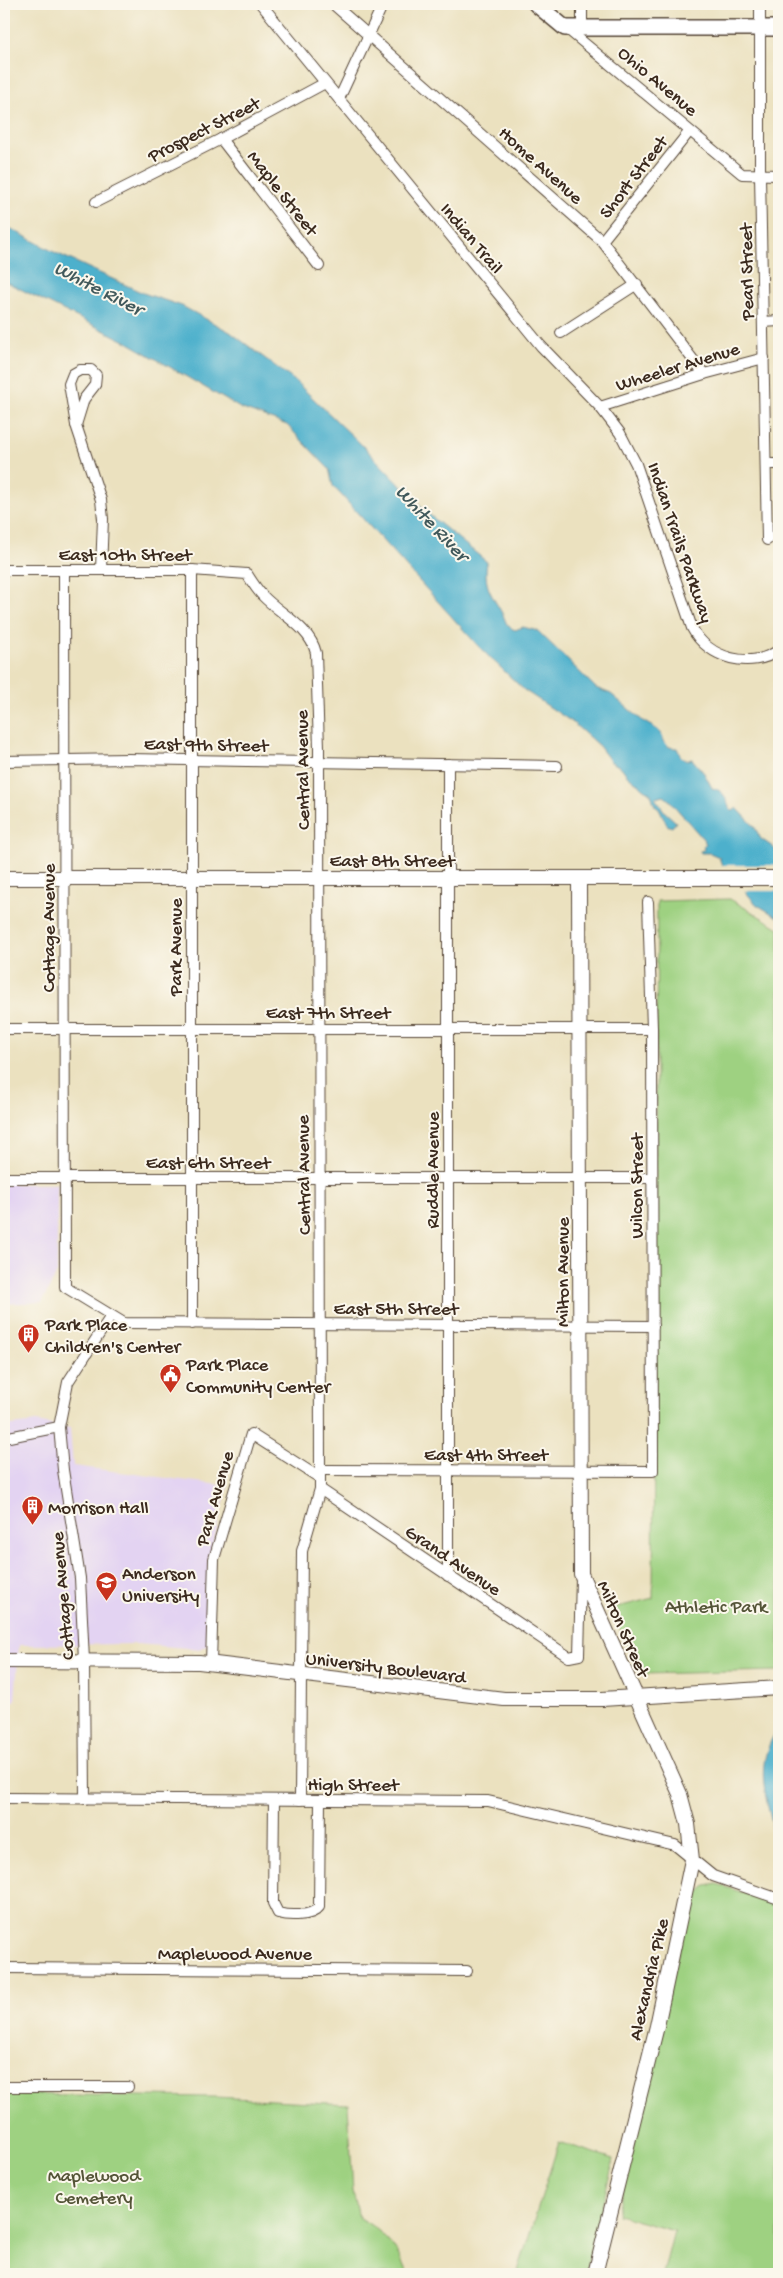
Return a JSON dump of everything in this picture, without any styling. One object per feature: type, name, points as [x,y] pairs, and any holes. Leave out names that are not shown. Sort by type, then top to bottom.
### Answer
[{"type":"main road","name":"Ohio Avenue","points":[[536,4],[566,28]]},
{"type":"main road","points":[[566,28],[779,28]]},
{"type":"main road","name":"East 8th Street","points":[[4,878],[779,878]]},
{"type":"main road","name":"Milton Avenue","points":[[579,878],[581,1574]]},
{"type":"main road","name":"Milton Street","points":[[581,1574],[636,1697]]},
{"type":"main road","name":"University Boulevard","points":[[4,1661],[84,1660],[211,1663],[504,1700],[636,1697],[779,1688]]},
{"type":"main road","name":"Alexandria Pike","points":[[595,2274],[657,2026],[692,1860],[688,1824],[680,1794],[636,1697]]},
{"type":"street","name":"Indian Trail","points":[[261,4],[541,346],[600,407]]},
{"type":"street","name":"Home Avenue","points":[[333,4],[602,241],[637,284],[704,374]]},
{"type":"street","points":[[339,98],[383,4]]},
{"type":"street","points":[[582,4],[582,28]]},
{"type":"street","name":"Pearl Street","points":[[760,4],[760,175],[767,540]]},
{"type":"street","name":"Ohio Avenue","points":[[566,28],[689,132],[742,174],[779,175]]},
{"type":"street","name":"Prospect Street","points":[[96,202],[326,83]]},
{"type":"street","name":"Short Street","points":[[602,241],[689,132]]},
{"type":"street","name":"Maple Street","points":[[221,139],[319,266]]},
{"type":"street","points":[[561,333],[637,284]]},
{"type":"street","points":[[763,322],[779,322]]},
{"type":"street","name":"Wheeler Avenue","points":[[600,407],[704,374],[764,358]]},
{"type":"street","points":[[76,425],[84,399],[95,384],[96,375],[90,370],[80,370],[73,374],[69,384],[76,425],[101,500],[103,519],[101,570]]},
{"type":"street","name":"Indian Trails Parkway","points":[[600,407],[620,433],[636,464],[692,628],[697,636],[714,652],[737,660],[755,660],[779,650]]},
{"type":"street","points":[[766,464],[779,464]]},
{"type":"street","name":"East 10th Street","points":[[4,570],[192,570],[247,574]]},
{"type":"street","name":"Cottage Avenue","points":[[64,570],[65,1287]]},
{"type":"street","name":"Park Avenue","points":[[192,570],[192,1324]]},
{"type":"street","name":"Central Avenue","points":[[247,574],[263,596],[306,634],[314,645],[316,653],[319,762],[320,1489],[302,1551],[300,1800]]},
{"type":"street","name":"East 9th Street","points":[[4,761],[128,759],[557,766]]},
{"type":"street","name":"Ruddle Avenue","points":[[448,764],[448,1576]]},
{"type":"street","name":"Wilcon Street","points":[[648,902],[652,1029],[653,1471]]},
{"type":"street","name":"East 7th Street","points":[[4,1029],[652,1029]]},
{"type":"street","name":"East 6th Street","points":[[4,1178],[652,1178]]},
{"type":"street","name":"East 5th Street","points":[[65,1287],[124,1323],[138,1324],[653,1326]]},
{"type":"street","name":"Cottage Avenue","points":[[85,1799],[84,1660],[80,1578],[58,1426],[68,1382],[111,1316]]},
{"type":"street","points":[[4,1438],[58,1426]]},
{"type":"street","name":"Park Avenue","points":[[211,1663],[214,1559],[251,1434],[320,1474]]},
{"type":"street","name":"East 4th Street","points":[[320,1474],[448,1470],[653,1471]]},
{"type":"street","name":"Grand Avenue","points":[[320,1489],[569,1657]]},
{"type":"street","name":"Milton Avenue","points":[[569,1657],[579,1655],[581,1574]]},
{"type":"street","name":"High Street","points":[[4,1798],[488,1801],[675,1845],[713,1876],[779,1898]]},
{"type":"street","points":[[274,1800],[273,1903],[278,1913],[283,1915],[308,1914],[318,1910],[320,1907],[320,1800]]},
{"type":"street","name":"Maplewood Avenue","points":[[4,1968],[467,1971]]},
{"type":"street","points":[[4,2087],[128,2086]]},
{"type":"shaded area","points":[[4,1184],[57,1184],[57,1273],[42,1302],[4,1304]]},
{"type":"shaded area","name":"Anderson University","points":[[36,1422],[70,1428],[73,1466],[228,1486],[209,1559],[207,1645],[199,1649],[137,1644],[19,1645],[15,1702],[4,1702],[4,1426]]},
{"type":"green space","name":"Athletic Park","points":[[730,899],[779,928],[779,1671],[642,1674],[610,1609],[653,1598],[657,901]]},
{"type":"green space","points":[[717,1884],[779,1905],[779,2274],[663,2274],[674,2231],[617,2215],[690,1901],[706,1886]]},
{"type":"green space","name":"Maplewood Cemetery","points":[[4,2094],[215,2097],[348,2104],[353,2191],[359,2218],[377,2229],[387,2239],[408,2274],[4,2274]]},
{"type":"green space","points":[[559,2142],[614,2159],[585,2274],[517,2274]]},
{"type":"water","name":"White River","points":[[4,225],[54,252],[143,293],[182,306],[230,332],[295,381],[363,446],[426,512],[487,562],[487,585],[508,626],[515,630],[523,627],[538,631],[596,688],[611,694],[643,721],[658,730],[667,745],[677,748],[681,757],[687,760],[692,759],[704,773],[712,788],[723,793],[731,810],[733,811],[737,808],[754,826],[761,839],[773,847],[779,855],[779,918],[756,904],[721,863],[719,857],[710,853],[701,853],[700,851],[704,850],[703,846],[706,844],[704,840],[669,800],[664,796],[655,798],[665,812],[676,822],[672,827],[667,825],[660,810],[655,806],[651,794],[627,775],[621,767],[611,762],[599,746],[572,722],[524,690],[480,648],[333,486],[329,469],[287,425],[240,408],[127,342],[4,281]]},
{"type":"water","points":[[779,1727],[779,1852],[774,1841],[763,1772],[767,1750]]},
{"type":"pier","points":[[719,865],[779,865],[779,891],[741,891]]},
{"type":"place","name":"Park Place Children's Center","points":[[29,1353]]},
{"type":"place","name":"Park Place Community Center","points":[[170,1393]]},
{"type":"place","name":"Morrison Hall","points":[[32,1525]]},
{"type":"place","name":"Anderson University","points":[[106,1602]]}]
